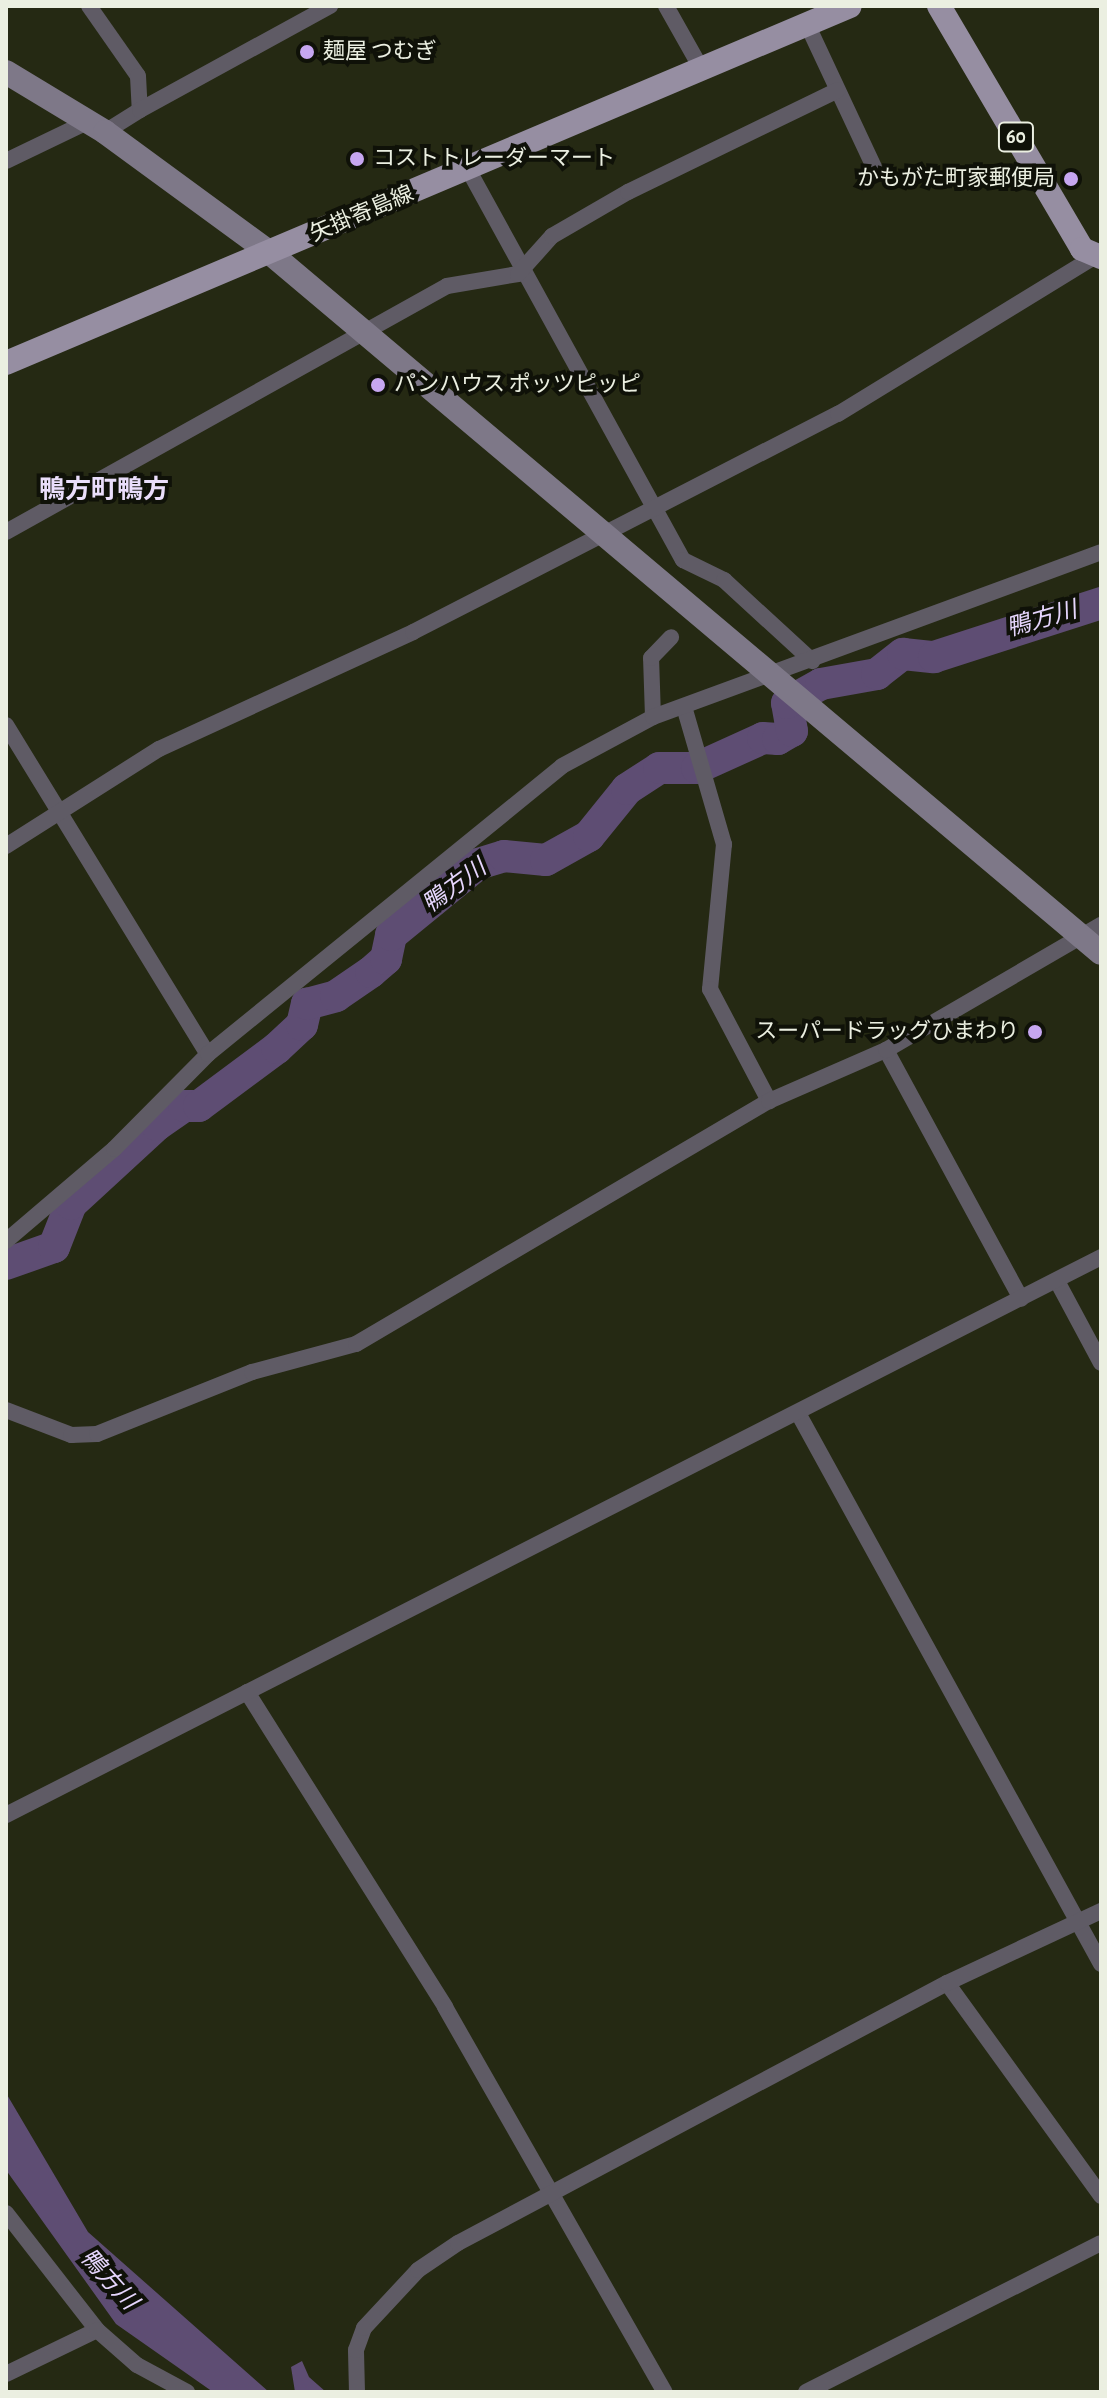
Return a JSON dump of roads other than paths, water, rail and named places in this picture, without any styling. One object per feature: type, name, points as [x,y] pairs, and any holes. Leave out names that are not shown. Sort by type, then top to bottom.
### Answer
[{"type":"main road","name":"矢掛寄島線","points":[[6,363],[850,6]]},
{"type":"main road","name":"60","points":[[939,6],[1097,258]]},
{"type":"street","points":[[89,6],[125,48],[138,76],[140,110]]},
{"type":"street","points":[[6,161],[140,110],[330,6]]},
{"type":"street","points":[[666,6],[701,68]]},
{"type":"street","points":[[807,24],[874,167]]},
{"type":"street","points":[[6,72],[96,127],[269,252],[842,729],[1093,928],[1101,953]]},
{"type":"street","points":[[6,532],[370,335],[447,286],[524,269],[552,236],[628,192],[838,90]]},
{"type":"street","points":[[468,169],[683,560],[724,580],[812,661]]},
{"type":"street","points":[[6,846],[59,806],[264,695],[413,632],[653,505],[838,414],[1097,258]]},
{"type":"street","points":[[6,1241],[114,1149],[208,1054],[562,766],[653,717],[685,710],[1101,552]]},
{"type":"street","points":[[653,717],[651,658],[671,637]]},
{"type":"street","points":[[685,710],[709,773],[724,844],[710,989],[769,1101]]},
{"type":"street","points":[[6,725],[59,806],[208,1054]]},
{"type":"street","points":[[6,1410],[71,1435],[97,1434],[252,1372],[356,1344],[769,1101],[886,1050],[1093,928]]},
{"type":"street","points":[[886,1050],[1021,1299]]},
{"type":"street","points":[[6,1815],[1101,1257]]},
{"type":"street","points":[[1057,1281],[1101,1363]]},
{"type":"street","points":[[798,1413],[1101,1964]]},
{"type":"street","points":[[247,1692],[554,2196],[665,2392]]},
{"type":"street","points":[[357,2392],[356,2350],[393,2294],[458,2243],[554,2196],[947,1983],[1101,1911]]},
{"type":"street","points":[[947,1983],[1101,2196]]},
{"type":"street","points":[[6,2213],[97,2330],[187,2392]]},
{"type":"street","points":[[806,2392],[1101,2243]]},
{"type":"street","points":[[6,2374],[97,2330]]},
{"type":"water","points":[[6,2093],[88,2232],[269,2392],[213,2392],[116,2324],[6,2170]]},
{"type":"water","points":[[302,2361],[309,2377],[326,2392],[295,2392],[291,2367]]},
{"type":"waterway","name":"鴨方川","points":[[6,1264],[54,1247],[71,1204],[157,1125],[184,1106],[199,1106],[277,1048],[302,1025],[307,1004],[336,996],[371,972],[386,959],[391,935],[478,864],[504,856],[546,860],[589,836],[627,789],[659,768],[697,768],[763,738],[778,739],[792,731],[787,703],[821,684],[877,674],[903,654],[934,657],[1101,603]]},
{"type":"place","name":"麺屋 つむぎ","points":[[307,52]]},
{"type":"place","name":"コストトレーダーマート","points":[[357,159]]},
{"type":"place","name":"かもがた町家郵便局","points":[[1071,179]]},
{"type":"place","name":"パンハウス ポッツピッピ","points":[[378,385]]},
{"type":"place","name":"スーパードラッグひまわり","points":[[1035,1032]]},
{"type":"district","name":"鴨方町鴨方","points":[[104,491]]}]
